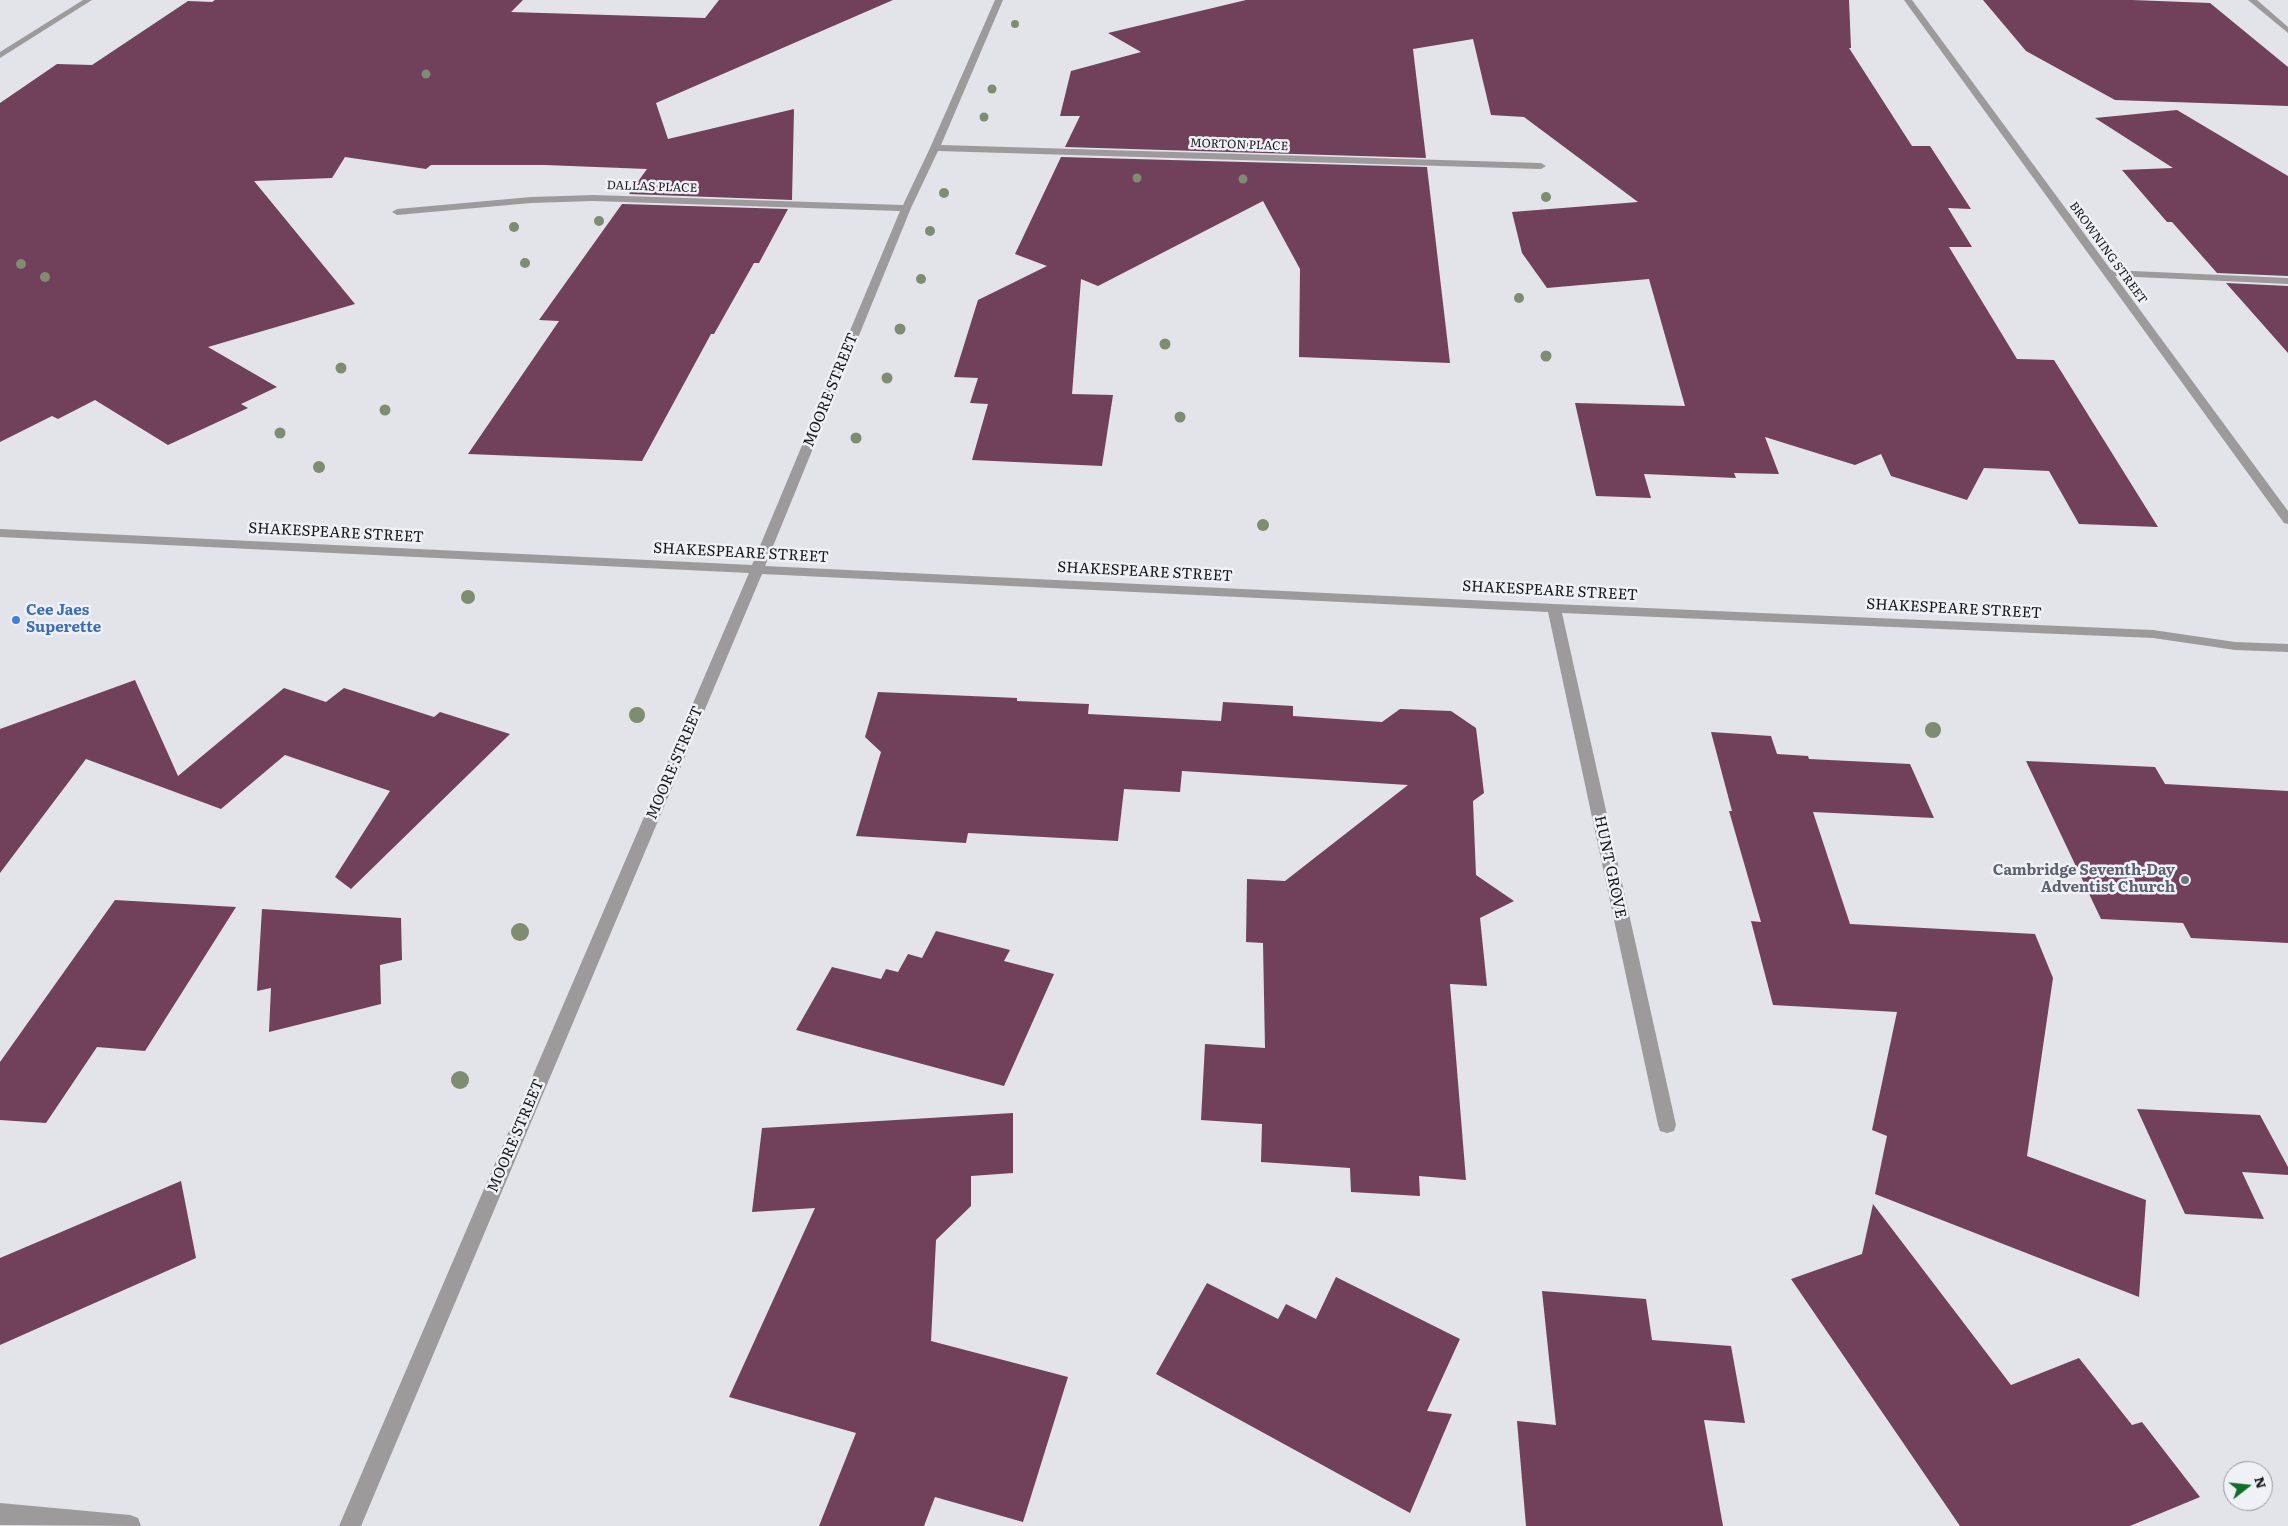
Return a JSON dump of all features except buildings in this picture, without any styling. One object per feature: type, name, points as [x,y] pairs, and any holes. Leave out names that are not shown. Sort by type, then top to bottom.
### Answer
[{"type":"street","points":[[0,56],[88,0]]},
{"type":"street","name":"MOORE STREET","points":[[350,1526],[756,570],[906,208],[935,148],[999,0]]},
{"type":"street","name":"BROWNING STREET","points":[[1908,0],[2288,520]]},
{"type":"street","points":[[2252,0],[2288,31]]},
{"type":"street","name":"MORTON PLACE","points":[[935,148],[1541,166]]},
{"type":"street","name":"DALLAS PLACE","points":[[397,212],[531,200],[593,198],[906,208]]},
{"type":"street","points":[[2108,273],[2288,281]]},
{"type":"street","name":"SHAKESPEARE STREET","points":[[0,533],[1554,608],[2153,634],[2235,646],[2288,648]]},
{"type":"street","name":"HUNT GROVE","points":[[1554,608],[1667,1125]]},
{"type":"street","points":[[0,1514],[130,1526]]},
{"type":"place","name":"Cee Jaes Superette","points":[[16,620]]},
{"type":"place","name":"Cambridge Seventh-Day Adventist Church","points":[[2185,880]]}]
